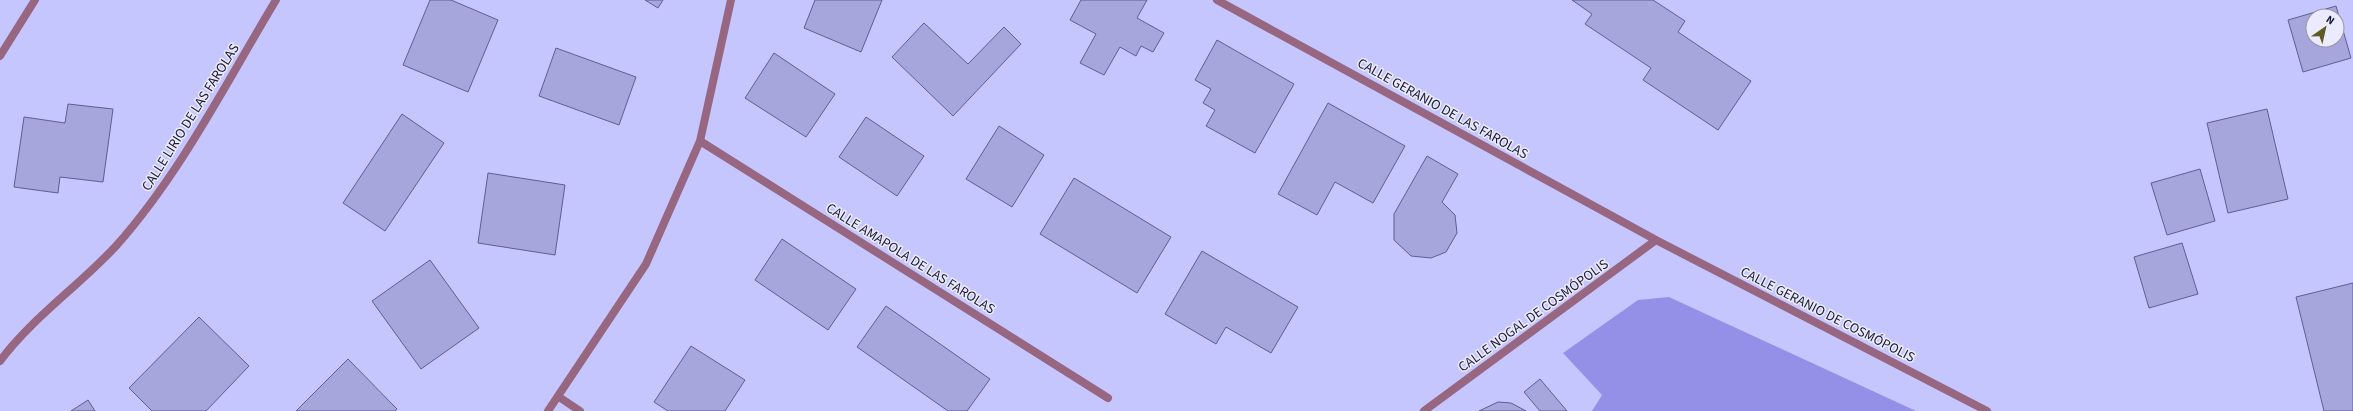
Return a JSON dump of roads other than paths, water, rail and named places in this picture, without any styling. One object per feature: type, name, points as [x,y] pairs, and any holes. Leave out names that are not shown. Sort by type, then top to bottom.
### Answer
[{"type":"street","points":[[0,56],[35,0]]},
{"type":"street","name":"CALLE LIRIO DE LAS FAROLAS","points":[[0,361],[14,342],[115,246],[163,188],[276,0]]},
{"type":"street","points":[[548,411],[646,264],[700,141],[731,0]]},
{"type":"street","name":"CALLE GERANIO DE LAS FAROLAS","points":[[1217,0],[1656,240]]},
{"type":"street","name":"CALLE AMAPOLA DE LAS FAROLAS","points":[[700,141],[1108,398]]},
{"type":"street","name":"CALLE NOGAL DE COSMÓPOLIS","points":[[1424,411],[1656,240]]},
{"type":"street","name":"CALLE GERANIO DE COSMÓPOLIS","points":[[1656,240],[1987,411]]},
{"type":"street","points":[[559,396],[580,411]]}]
